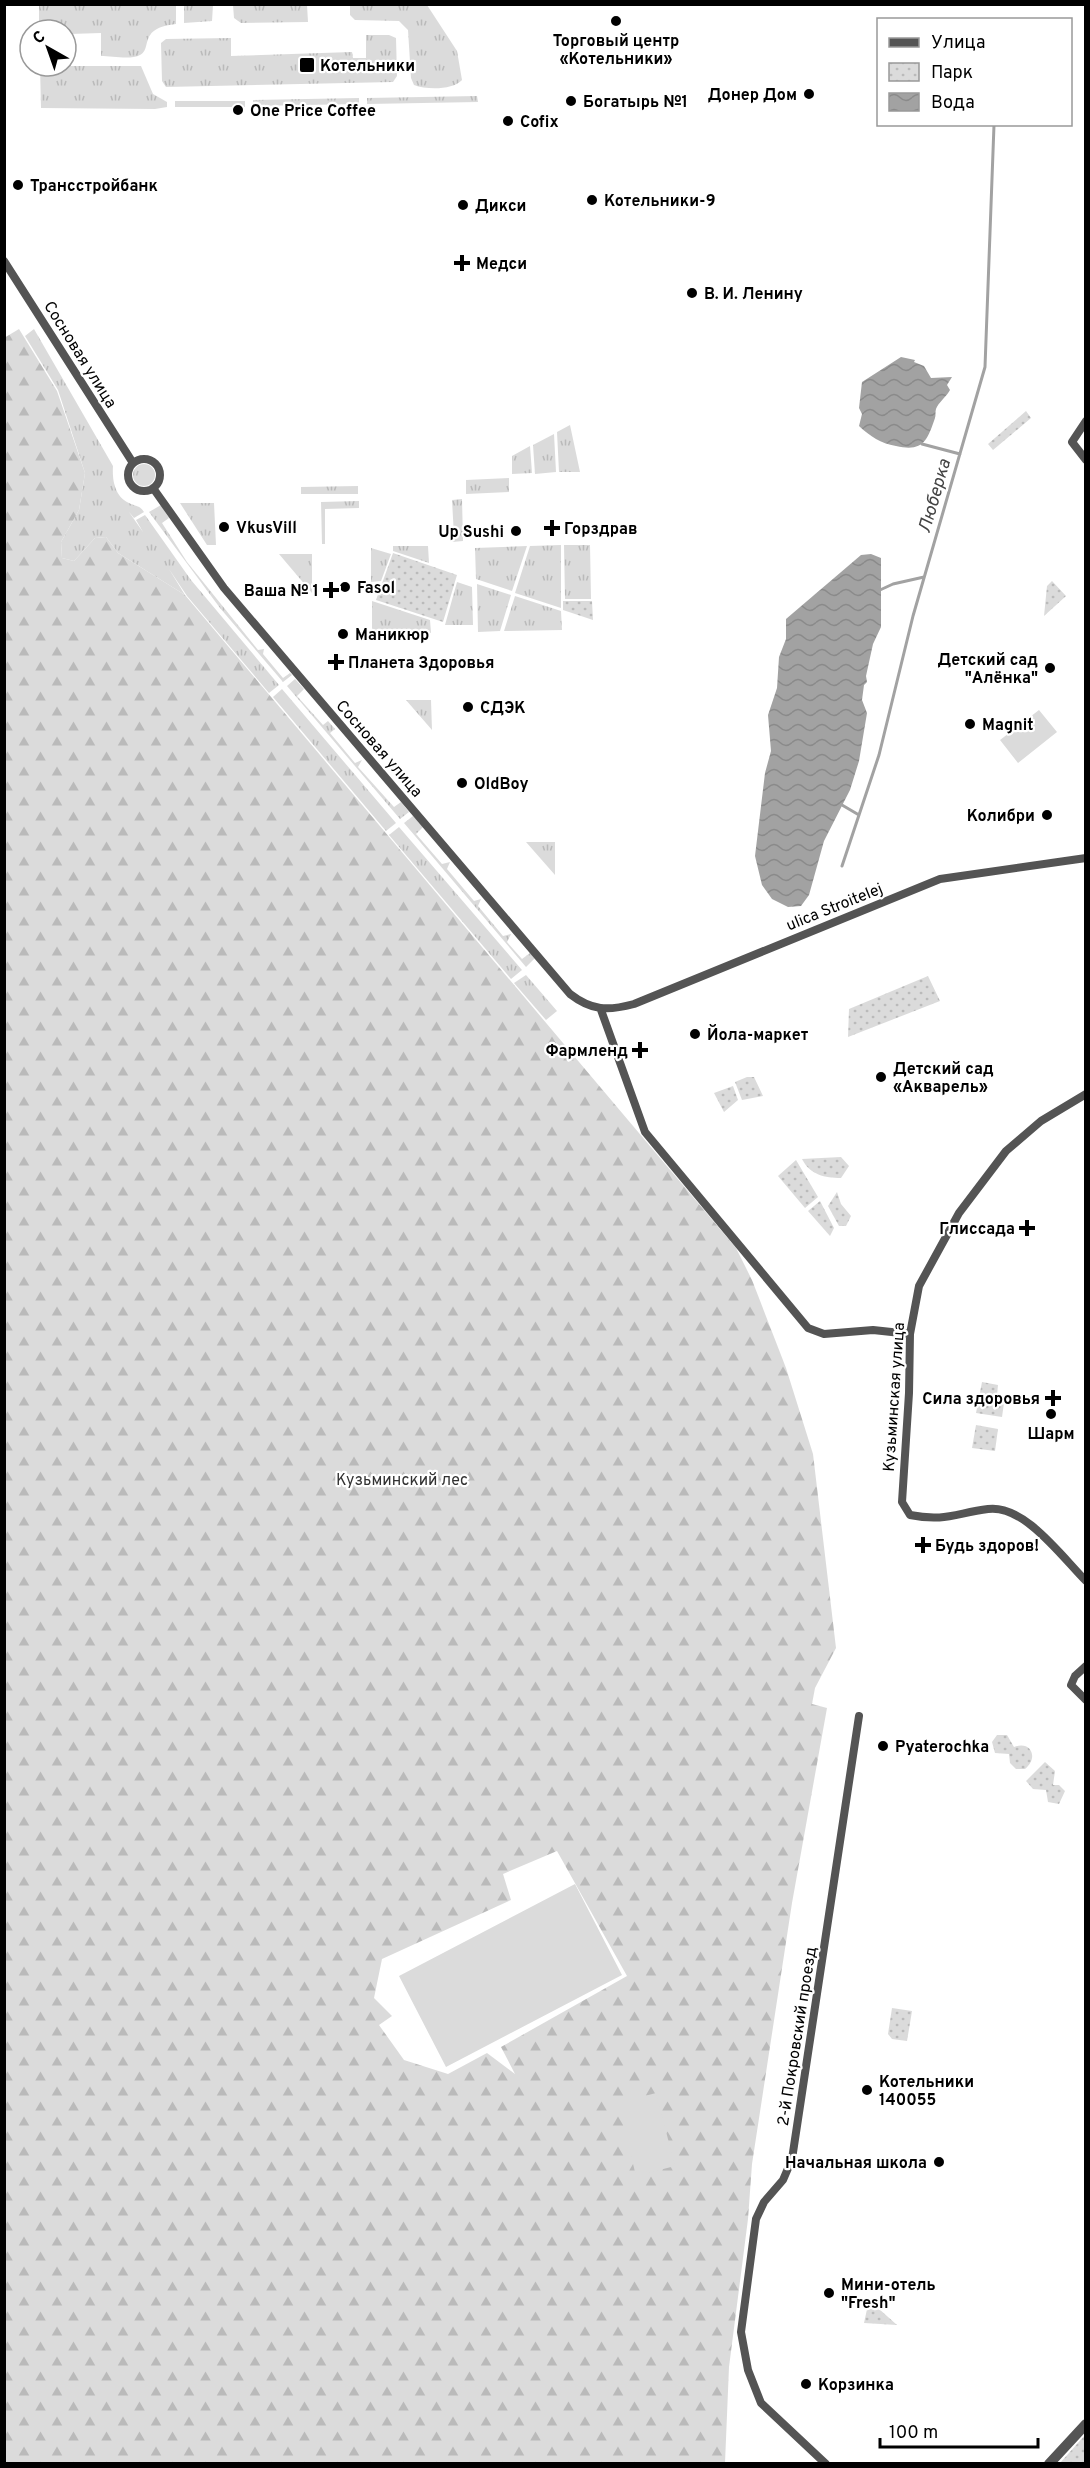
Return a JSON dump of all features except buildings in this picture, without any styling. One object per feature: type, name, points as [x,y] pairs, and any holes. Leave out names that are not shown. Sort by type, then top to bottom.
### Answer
[{"type":"street","name":"Сосновая улица","points":[[4,261],[133,463],[128,473],[132,486],[141,491],[153,488],[224,588],[570,994],[584,1005],[601,1010]]},
{"type":"street","points":[[1086,421],[1072,442],[1086,460]]},
{"type":"street","points":[[133,463],[144,459],[157,466],[159,480],[153,488]]},
{"type":"street","name":"ulica Stroitelej","points":[[601,1010],[634,1004],[940,879],[1086,858]]},
{"type":"street","points":[[601,1010],[645,1132],[808,1328],[824,1334],[873,1330],[910,1334]]},
{"type":"street","name":"Кузьминская улица","points":[[1086,1094],[1041,1120],[1006,1151],[960,1213],[919,1286],[910,1334],[909,1393],[902,1502],[910,1515],[932,1519],[987,1509],[1011,1511],[1030,1524],[1086,1581]]},
{"type":"street","points":[[1086,1666],[1075,1676],[1071,1685],[1086,1700]]},
{"type":"street","name":"2-й Покровский проезд","points":[[826,2463],[761,2403],[748,2370],[741,2320],[756,2220],[764,2202],[783,2180],[792,2159],[859,1716]]},
{"type":"street","points":[[1049,2463],[1086,2424]]},
{"type":"green space","points":[[39,5],[176,5],[176,24],[156,30],[148,39],[144,52],[127,58],[101,56],[101,33],[78,34],[78,18],[39,18]]},
{"type":"green space","points":[[184,5],[213,5],[212,21],[184,23]]},
{"type":"green space","points":[[233,5],[307,5],[308,22],[241,23],[234,18]]},
{"type":"green space","points":[[350,5],[427,5],[457,51],[462,80],[453,86],[440,88],[414,85],[411,78],[408,30],[399,21],[355,20],[350,15]]},
{"type":"green space","points":[[366,35],[389,35],[396,38],[397,76],[393,82],[166,87],[162,81],[161,43],[166,39],[231,38],[231,56],[352,52],[353,58],[366,58]]},
{"type":"green space","points":[[78,66],[141,66],[153,94],[167,102],[167,107],[155,109],[41,108],[40,78],[78,78]]},
{"type":"green space","points":[[477,96],[478,102],[367,104],[367,98]]},
{"type":"green space","points":[[359,98],[359,104],[253,106],[253,100]]},
{"type":"green space","points":[[175,101],[245,101],[245,107],[175,107]]},
{"type":"green space","name":"Кузьминский лес","points":[[19,329],[57,391],[85,473],[79,510],[61,542],[62,558],[74,561],[95,538],[106,537],[118,553],[185,595],[736,1248],[752,1280],[786,1368],[813,1454],[836,1648],[815,1688],[812,1704],[827,1708],[792,1903],[752,2164],[748,2219],[729,2367],[725,2463],[5,2464],[4,338]],"holes":[[[557,1851],[627,1976],[501,2047],[515,2074],[487,2053],[448,2074],[404,2060],[379,2025],[392,2016],[374,1998],[382,1959],[511,1900],[503,1874]]]},
{"type":"green space","points":[[34,329],[113,466],[114,483],[121,498],[144,512],[134,518],[129,512],[143,532],[136,520],[145,515],[191,580],[279,685],[269,693],[187,596],[169,569],[185,595],[118,553],[106,537],[95,538],[74,561],[62,558],[61,542],[79,510],[85,473],[58,390],[25,336]]},
{"type":"green space","points":[[1026,411],[1031,418],[993,450],[988,444]]},
{"type":"green space","points":[[570,425],[580,472],[559,472],[557,432]]},
{"type":"green space","points":[[554,434],[556,472],[535,474],[533,445]]},
{"type":"green space","points":[[530,446],[532,473],[512,474],[512,456]]},
{"type":"green space","points":[[144,464],[152,467],[155,475],[152,483],[144,486],[136,483],[133,475],[136,467]]},
{"type":"green space","points":[[509,478],[509,492],[466,494],[466,480]]},
{"type":"green space","points":[[358,486],[358,494],[301,494],[301,487]]},
{"type":"green space","points":[[462,499],[463,541],[452,542],[454,536],[452,500]]},
{"type":"green space","points":[[359,501],[359,508],[325,509],[325,544],[322,544],[321,502]]},
{"type":"green space","points":[[180,503],[214,503],[216,545],[207,545]]},
{"type":"green space","points":[[161,505],[169,518],[162,523],[187,562],[258,650],[264,649],[263,654],[283,678],[290,673],[292,675],[283,682],[220,608],[149,512]]},
{"type":"green space","points":[[561,545],[561,608],[515,593],[530,546]]},
{"type":"green space","points":[[564,545],[590,545],[591,599],[565,599]]},
{"type":"green space","points":[[393,546],[428,546],[429,563],[393,551]]},
{"type":"green space","points":[[527,546],[512,591],[476,579],[475,548]]},
{"type":"green space","points":[[371,548],[391,554],[381,581],[371,582]]},
{"type":"green space","points":[[393,553],[457,575],[443,622],[376,600]]},
{"type":"green space","points":[[279,554],[312,554],[312,593]]},
{"type":"green space","points":[[1052,581],[1066,596],[1044,616],[1047,586]]},
{"type":"green space","points":[[457,582],[472,587],[473,625],[445,625]]},
{"type":"green space","points":[[477,584],[511,595],[500,631],[478,632]]},
{"type":"green space","points":[[515,596],[561,611],[562,630],[504,631]]},
{"type":"green space","points":[[372,601],[430,620],[431,633],[372,633]]},
{"type":"green space","points":[[563,601],[592,601],[593,620],[563,610]]},
{"type":"green space","points":[[295,679],[304,689],[297,696],[323,725],[328,721],[335,729],[330,733],[355,763],[362,760],[358,767],[394,807],[401,802],[409,812],[400,819],[287,686]]},
{"type":"green space","points":[[282,689],[396,823],[386,831],[273,697]]},
{"type":"green space","points":[[406,700],[431,700],[432,730]]},
{"type":"green space","points":[[1039,710],[1057,732],[1018,763],[1000,740]]},
{"type":"green space","points":[[413,816],[423,827],[416,834],[442,864],[450,862],[447,869],[474,901],[481,899],[478,906],[503,936],[511,934],[507,942],[522,959],[530,953],[535,958],[526,967],[404,823]]},
{"type":"green space","points":[[399,827],[522,970],[511,979],[389,835]]},
{"type":"green space","points":[[526,842],[555,842],[555,875]]},
{"type":"green space","points":[[526,975],[557,1011],[546,1020],[514,983]]},
{"type":"green space","points":[[928,976],[940,1001],[848,1037],[849,1009]]},
{"type":"green space","points":[[754,1077],[763,1096],[742,1100],[735,1082]]},
{"type":"green space","points":[[733,1086],[738,1100],[724,1112],[714,1093]]},
{"type":"green space","points":[[841,1157],[849,1166],[841,1178],[818,1175],[809,1169],[802,1159]]},
{"type":"green space","points":[[796,1160],[818,1197],[805,1208],[778,1176]]},
{"type":"green space","points":[[837,1192],[841,1204],[851,1216],[846,1226],[839,1226],[828,1206]]},
{"type":"green space","points":[[820,1201],[834,1228],[830,1236],[808,1211]]},
{"type":"green space","points":[[982,1382],[998,1385],[997,1395],[1005,1396],[1002,1417],[976,1413]]},
{"type":"green space","points":[[976,1425],[998,1429],[995,1451],[972,1448]]},
{"type":"green space","points":[[997,1735],[1007,1735],[1014,1747],[1020,1745],[1029,1748],[1032,1760],[1025,1769],[1016,1769],[1010,1763],[1009,1754],[995,1753],[992,1742]]},
{"type":"green space","points":[[1045,1762],[1055,1771],[1053,1785],[1059,1785],[1065,1791],[1059,1804],[1048,1802],[1046,1790],[1033,1789],[1026,1781]]},
{"type":"green space","points":[[575,1884],[622,1975],[446,2067],[399,1976]]},
{"type":"green space","points":[[892,2008],[912,2011],[907,2041],[892,2039],[888,2034]]},
{"type":"green space","points":[[656,2093],[675,2166],[636,2176],[618,2103]]},
{"type":"green space","points":[[869,2300],[897,2325],[864,2323]]},
{"type":"green space","points":[[1085,2435],[1085,2463],[1060,2463]]},
{"type":"water","points":[[901,357],[915,360],[914,362],[924,366],[931,378],[952,377],[947,385],[950,390],[937,407],[926,439],[912,448],[880,441],[859,426],[862,414],[859,408],[862,382]]},
{"type":"water","points":[[871,554],[881,558],[881,627],[873,644],[866,676],[867,682],[864,685],[862,700],[867,713],[859,761],[850,790],[824,841],[809,895],[801,906],[788,907],[772,899],[762,885],[755,856],[765,773],[771,751],[768,715],[777,688],[779,657],[786,639],[786,619],[861,555]]},
{"type":"waterway","name":"Люберка","points":[[842,866],[879,755],[913,616],[985,367],[994,126]]},
{"type":"waterway","points":[[922,444],[960,454]]},
{"type":"waterway","points":[[880,590],[893,584],[924,577]]},
{"type":"waterway","points":[[842,805],[859,815]]},
{"type":"place","name":"Торговый центр «Котельники»","points":[[616,21]]},
{"type":"place","name":"Котельники","points":[[307,65]]},
{"type":"place","name":"Донер Дом","points":[[809,94]]},
{"type":"place","name":"Богатырь №1","points":[[571,101]]},
{"type":"place","name":"One Price Coffee","points":[[238,110]]},
{"type":"place","name":"Cofix","points":[[508,121]]},
{"type":"place","name":"Трансстройбанк","points":[[18,185]]},
{"type":"place","name":"Котельники-9","points":[[592,200]]},
{"type":"place","name":"Дикси","points":[[463,205]]},
{"type":"place","name":"Медси","points":[[462,263]]},
{"type":"place","name":"В. И. Ленину","points":[[692,293]]},
{"type":"place","name":"VkusVill","points":[[224,527]]},
{"type":"place","name":"Горздрав","points":[[552,528]]},
{"type":"place","name":"Up Sushi","points":[[516,531]]},
{"type":"place","name":"Fasol","points":[[345,587]]},
{"type":"place","name":"Ваша № 1","points":[[331,590]]},
{"type":"place","name":"Маникюр","points":[[343,634]]},
{"type":"place","name":"Планета Здоровья","points":[[336,662]]},
{"type":"place","name":"Детский сад \"Алёнка\"","points":[[1050,668]]},
{"type":"place","name":"СДЭК","points":[[468,707]]},
{"type":"place","name":"Magnit","points":[[970,724]]},
{"type":"place","name":"OldBoy","points":[[462,783]]},
{"type":"place","name":"Колибри","points":[[1047,815]]},
{"type":"place","name":"Йола-маркет","points":[[695,1034]]},
{"type":"place","name":"Фармленд","points":[[640,1050]]},
{"type":"place","name":"Детский сад «Акварель»","points":[[881,1077]]},
{"type":"place","name":"Глиссада","points":[[1027,1228]]},
{"type":"place","name":"Сила здоровья","points":[[1053,1398]]},
{"type":"place","name":"Шарм","points":[[1051,1414]]},
{"type":"place","name":"Будь здоров!","points":[[923,1545]]},
{"type":"place","name":"Pyaterochka","points":[[883,1746]]},
{"type":"place","name":"Котельники 140055","points":[[867,2090]]},
{"type":"place","name":"Начальная школа","points":[[939,2162]]},
{"type":"place","name":"Мини-отель \"Fresh\"","points":[[829,2293]]},
{"type":"place","name":"Корзинка","points":[[806,2384]]}]
